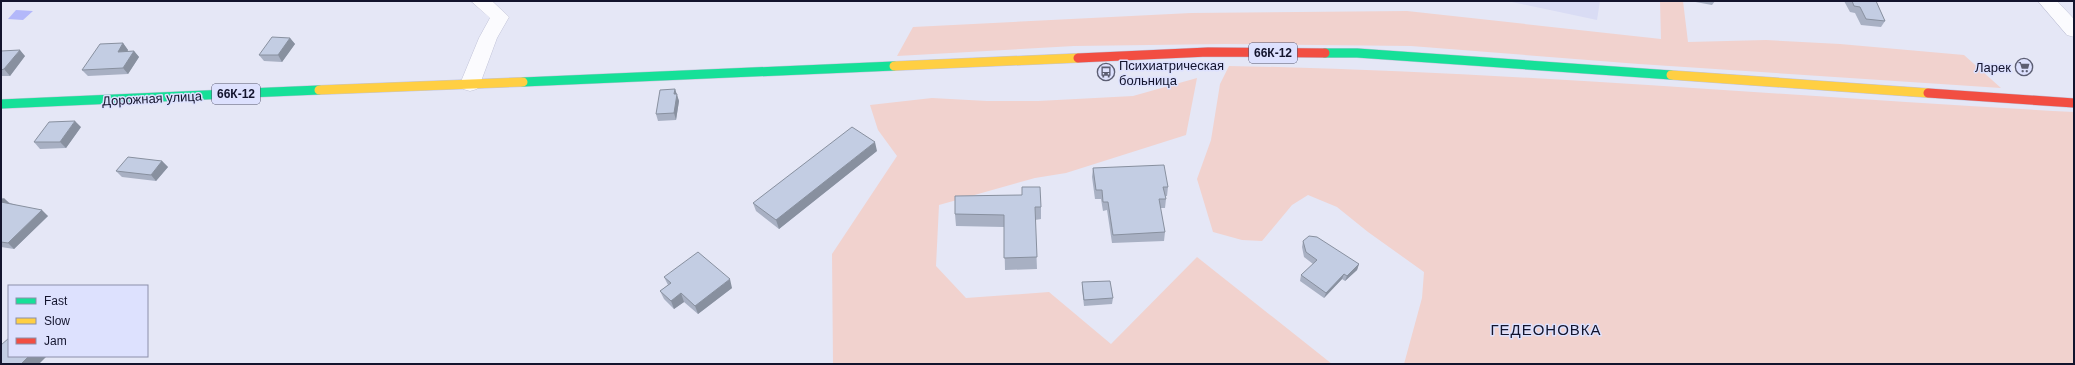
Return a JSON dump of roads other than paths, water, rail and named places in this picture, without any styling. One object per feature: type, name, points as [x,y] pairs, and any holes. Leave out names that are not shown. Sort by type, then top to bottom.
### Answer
[{"type":"main road","name":"66К-12","points":[[470,84],[1208,52],[1350,53],[2074,103]]},
{"type":"main road","name":"Дорожная улица","points":[[1,104],[470,84]]},
{"type":"street","points":[[470,84],[488,38],[500,17],[480,1]]},
{"type":"street","points":[[2047,1],[2074,31]]},
{"type":"water","points":[[16,10],[33,11],[23,20],[8,19]]},
{"type":"place","name":"Ларек","points":[[2024,67]]},
{"type":"place","name":"Психиатрическая больница","points":[[1106,72]]},
{"type":"district","name":"ГЕДЕОНОВКА","points":[[1546,330]]}]
